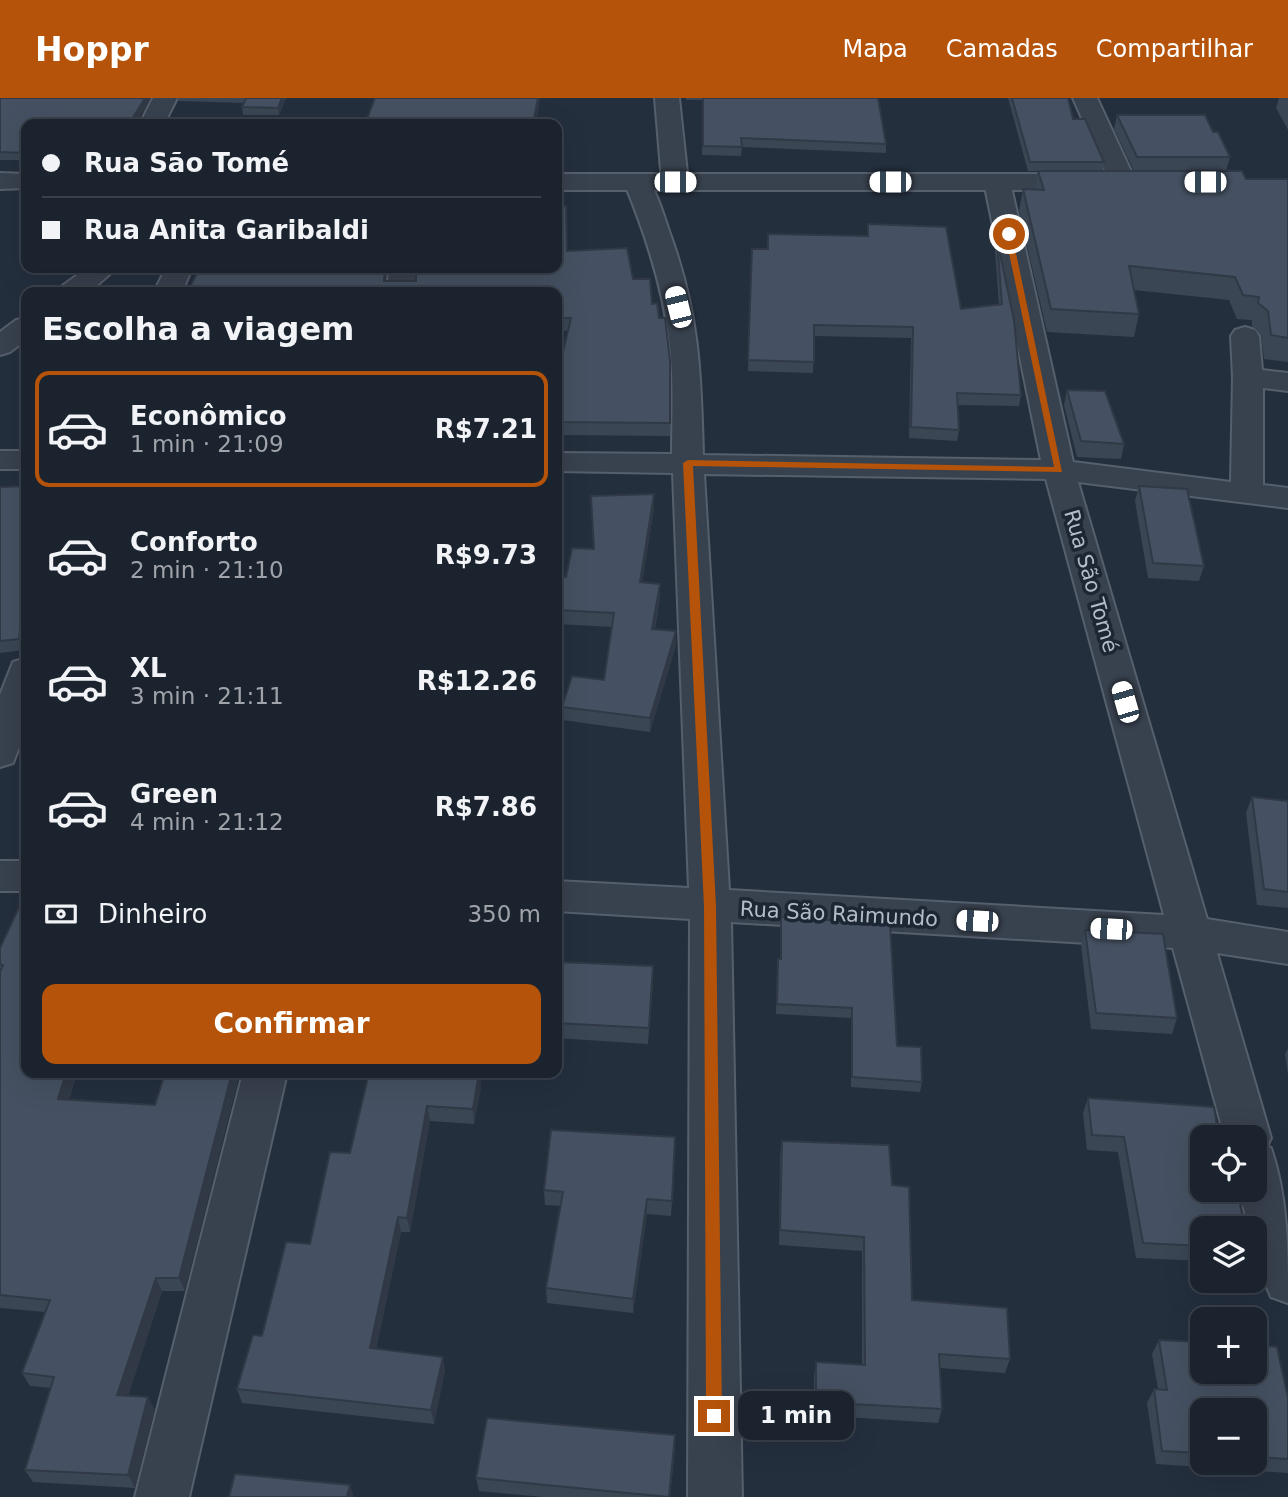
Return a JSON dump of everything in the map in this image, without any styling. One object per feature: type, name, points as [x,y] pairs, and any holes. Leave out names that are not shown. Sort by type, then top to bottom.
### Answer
[{"type":"street","points":[[154,119],[165,98]]},
{"type":"street","points":[[667,98],[656,182],[657,229],[678,307],[686,363],[688,463],[710,907],[715,1497]]},
{"type":"street","points":[[1085,98],[1123,182]]},
{"type":"street","points":[[0,181],[21,181]]},
{"type":"street","points":[[562,181],[1150,182]]},
{"type":"street","name":"Rua São Tomé","points":[[997,182],[1059,470],[1244,1125]]},
{"type":"street","points":[[79,287],[97,273]]},
{"type":"street","points":[[0,346],[21,330]]},
{"type":"street","points":[[1245,336],[1248,377],[1247,493]]},
{"type":"street","points":[[1248,377],[1288,382]]},
{"type":"street","points":[[0,460],[21,460]]},
{"type":"street","points":[[562,462],[1059,470],[1288,498]]},
{"type":"street","points":[[0,754],[7,710],[21,681]]},
{"type":"street","points":[[0,876],[21,876]]},
{"type":"street","name":"Rua São Raimundo","points":[[562,896],[1191,933],[1288,948]]},
{"type":"street","points":[[162,1497],[264,1078]]},
{"type":"street","points":[[1266,1202],[1288,1281]]},
{"type":"building","points":[[0,98],[145,98],[132,119],[21,119],[21,153],[0,152]]},
{"type":"building","points":[[246,98],[282,98],[278,108],[242,107]]},
{"type":"building","points":[[375,98],[538,98],[534,119],[367,119]]},
{"type":"building","points":[[703,98],[878,98],[886,144],[741,138],[742,147],[703,146]]},
{"type":"building","points":[[1012,98],[1068,98],[1073,119],[1085,119],[1104,162],[1030,162]]},
{"type":"building","points":[[1117,115],[1205,115],[1213,132],[1218,132],[1230,157],[1137,157]]},
{"type":"building","points":[[1038,171],[1242,171],[1246,179],[1288,179],[1288,338],[1271,335],[1268,311],[1258,303],[1259,297],[1243,295],[1235,277],[1129,266],[1139,314],[1051,309],[1023,189],[1044,190]]},
{"type":"building","points":[[562,206],[566,206],[567,251],[627,248],[633,279],[650,279],[652,304],[657,303],[659,318],[665,318],[670,361],[670,423],[562,422],[562,356],[571,318],[562,318],[562,287],[190,287],[197,273],[385,273],[384,281],[416,281],[416,273],[562,273]]},
{"type":"building","points":[[868,224],[946,227],[961,309],[1002,304],[997,240],[1014,320],[1021,395],[957,393],[959,430],[911,427],[913,327],[814,325],[814,362],[748,360],[752,249],[768,249],[768,234],[868,236]]},
{"type":"building","points":[[1067,390],[1105,391],[1124,444],[1081,441]]},
{"type":"building","points":[[21,486],[19,639],[0,641],[0,487]]},
{"type":"building","points":[[1139,486],[1187,489],[1204,566],[1153,563]]},
{"type":"building","points":[[654,494],[640,582],[660,584],[652,629],[676,631],[650,718],[562,707],[572,676],[604,680],[614,613],[562,610],[562,577],[566,577],[572,548],[594,549],[591,496]]},
{"type":"building","points":[[1252,797],[1288,801],[1288,892],[1264,889]]},
{"type":"building","points":[[21,903],[21,1078],[64,1078],[58,1099],[155,1105],[163,1078],[231,1078],[179,1278],[156,1278],[117,1395],[148,1397],[128,1475],[25,1470],[54,1377],[22,1373],[50,1300],[0,1295],[0,972],[3,965],[0,964],[0,948]]},
{"type":"building","points":[[781,917],[890,924],[897,1046],[921,1047],[922,1082],[852,1077],[852,1008],[777,1004]]},
{"type":"building","points":[[1085,930],[1163,934],[1177,1018],[1096,1013]]},
{"type":"building","points":[[562,962],[653,966],[649,1028],[562,1023]]},
{"type":"building","points":[[368,1078],[478,1078],[473,1109],[427,1106],[407,1218],[398,1217],[370,1348],[443,1357],[431,1410],[237,1389],[253,1335],[262,1336],[286,1242],[310,1244],[330,1152],[350,1153]]},
{"type":"building","points":[[1088,1098],[1214,1107],[1217,1125],[1190,1125],[1190,1202],[1240,1202],[1243,1216],[1190,1216],[1190,1245],[1143,1243],[1124,1137],[1092,1135]]},
{"type":"building","points":[[551,1130],[675,1137],[672,1201],[647,1199],[633,1299],[546,1288],[563,1192],[544,1190]]},
{"type":"building","points":[[782,1141],[889,1145],[892,1185],[909,1187],[912,1300],[1007,1308],[1010,1359],[939,1354],[942,1409],[816,1402],[816,1362],[865,1365],[864,1237],[780,1230]]},
{"type":"building","points":[[1159,1340],[1190,1341],[1190,1384],[1267,1384],[1267,1346],[1277,1347],[1288,1398],[1288,1459],[1267,1458],[1267,1398],[1190,1398],[1190,1452],[1162,1451],[1154,1389],[1167,1390]]},
{"type":"building","points":[[487,1418],[675,1435],[669,1497],[476,1478]]},
{"type":"building","points":[[235,1474],[350,1485],[347,1497],[229,1497]]},
{"type":"route","points":[[714,1416],[710,907],[688,463],[1059,470],[1009,234]]}]
